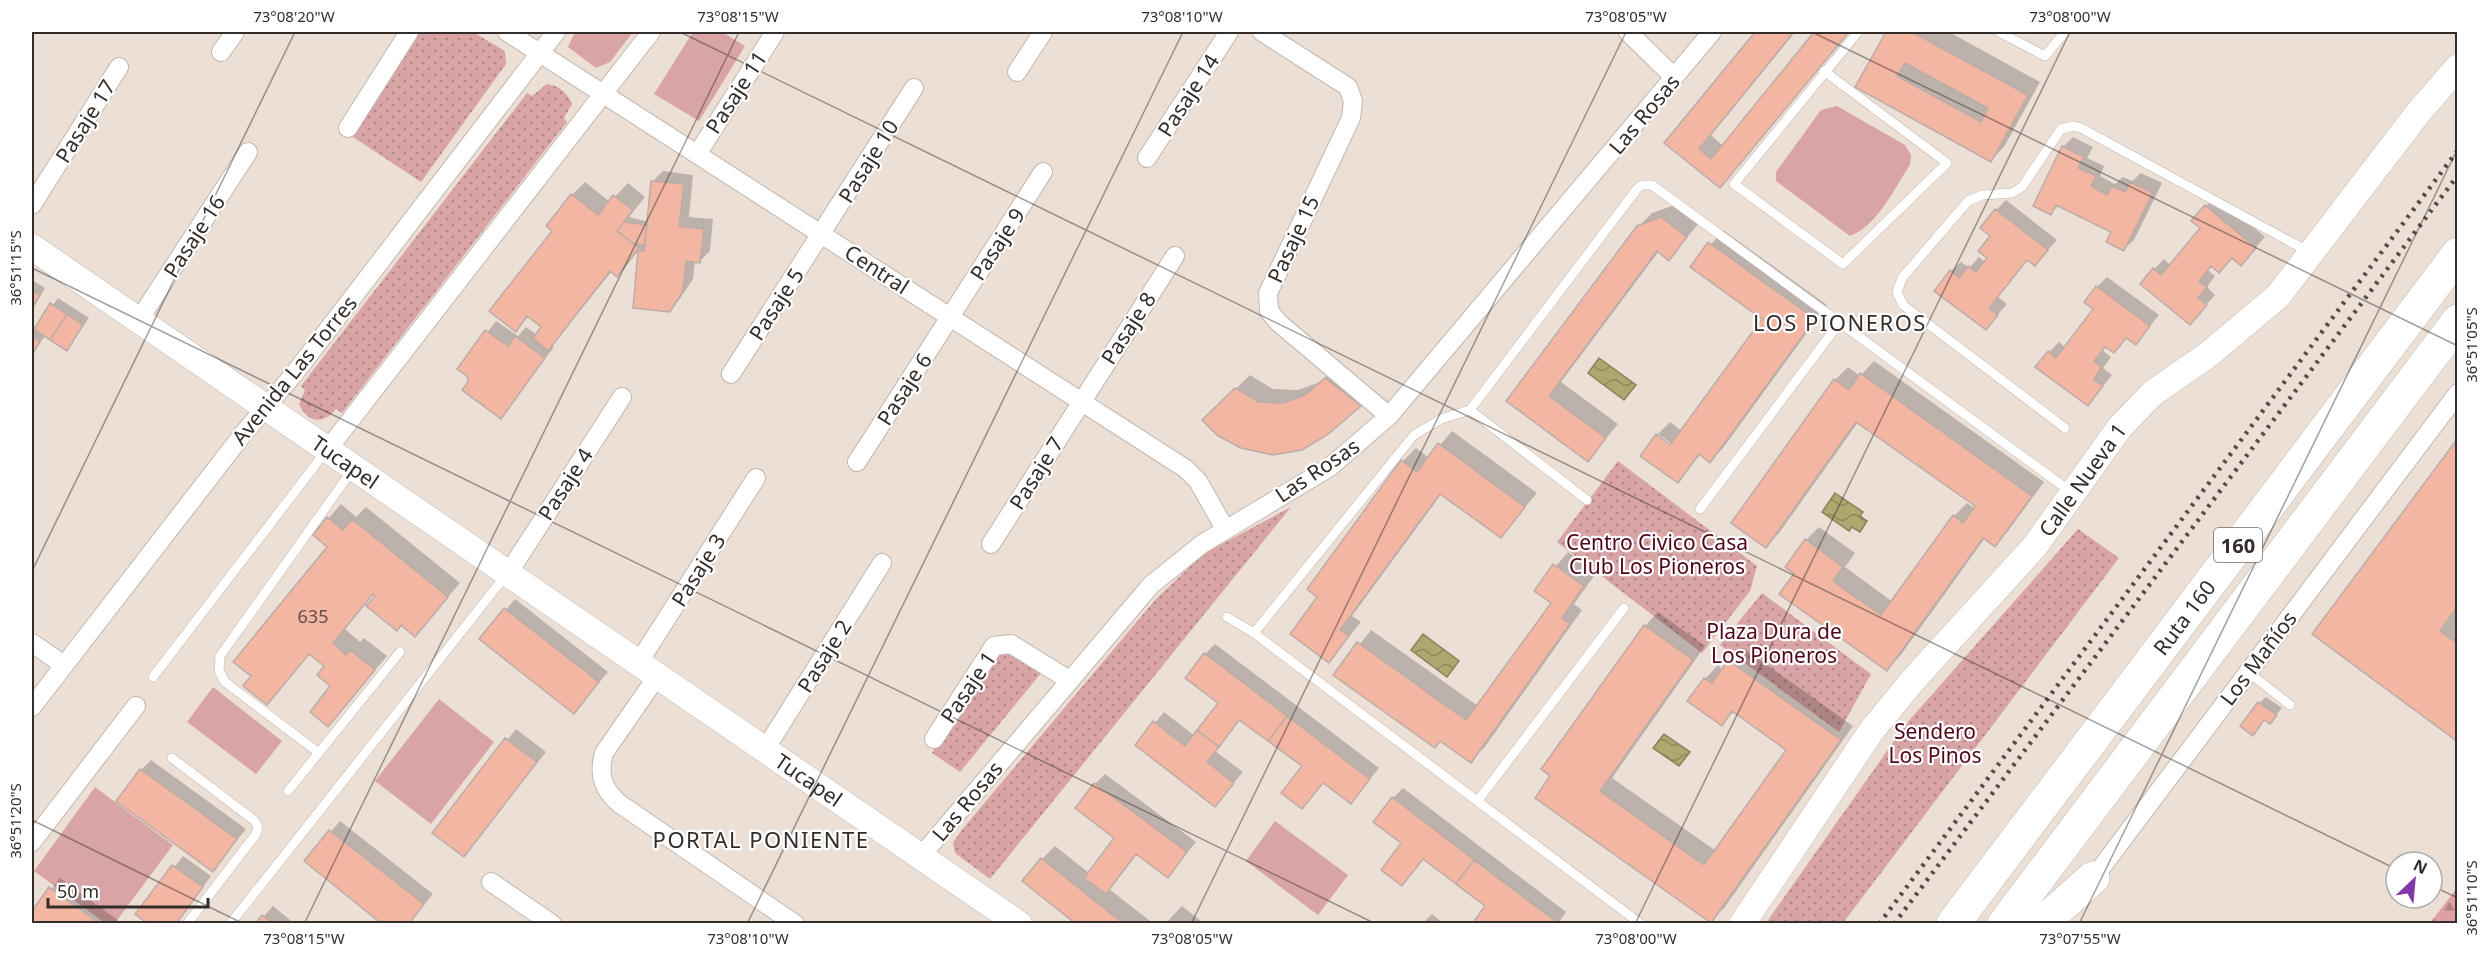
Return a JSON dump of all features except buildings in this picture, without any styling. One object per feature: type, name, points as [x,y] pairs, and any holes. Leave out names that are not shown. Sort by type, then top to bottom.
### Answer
[{"type":"highway","name":"Ruta 160","points":[[1953,924],[2457,254]]},
{"type":"highway","name":"Ruta 160","points":[[2004,924],[2457,321]]},
{"type":"highway","points":[[2042,924],[2093,878]]},
{"type":"main road","name":"Calle Nueva 1","points":[[1742,924],[1890,706],[2035,546],[2134,410],[2153,393],[2209,354],[2256,316],[2295,277],[2418,113],[2457,67]]},
{"type":"main road","name":"Tucapel","points":[[32,247],[922,855],[1019,924]]},
{"type":"street","points":[[221,52],[235,32]]},
{"type":"street","points":[[348,128],[409,32]]},
{"type":"street","name":"Central","points":[[507,32],[1186,469],[1197,480],[1226,529]]},
{"type":"street","name":"Avenida Las Torres","points":[[32,707],[556,32]]},
{"type":"street","points":[[328,449],[651,32]]},
{"type":"street","name":"Pasaje 11","points":[[698,153],[775,32]]},
{"type":"street","points":[[1017,72],[1043,32]]},
{"type":"street","name":"Pasaje 14","points":[[1147,158],[1229,32]]},
{"type":"street","name":"Pasaje 15","points":[[1262,32],[1348,87],[1353,101],[1351,118],[1274,279],[1266,303],[1269,311],[1279,323],[1389,416]]},
{"type":"street","points":[[1628,32],[1674,77]]},
{"type":"street","name":"Las Rosas","points":[[922,855],[1151,585],[1194,549],[1330,466],[1389,416],[1713,32]]},
{"type":"street","name":"Pasaje 17","points":[[32,205],[119,67]]},
{"type":"street","name":"Pasaje 10","points":[[822,234],[914,88]]},
{"type":"street","name":"Pasaje 16","points":[[140,320],[248,152]]},
{"type":"street","name":"Pasaje 9","points":[[951,316],[1043,172]]},
{"type":"street","name":"Pasaje 5","points":[[731,374],[822,234]]},
{"type":"street","name":"Pasaje 8","points":[[1082,401],[1174,256]]},
{"type":"street","name":"Pasaje 6","points":[[857,462],[951,316]]},
{"type":"street","name":"Los Mañíos","points":[[2059,924],[2457,393]]},
{"type":"street","name":"Pasaje 4","points":[[508,572],[622,397]]},
{"type":"street","name":"Pasaje 7","points":[[991,544],[1082,401]]},
{"type":"street","name":"Pasaje 3","points":[[649,668],[756,478]]},
{"type":"street","name":"Pasaje 2","points":[[766,748],[882,563]]},
{"type":"street","points":[[32,644],[64,665]]},
{"type":"street","name":"Pasaje 1","points":[[934,739],[987,654],[1000,644],[1017,646],[1069,680]]},
{"type":"street","points":[[649,668],[604,753],[601,764],[605,787],[620,804],[795,924]]},
{"type":"street","points":[[32,842],[136,706]]},
{"type":"street","points":[[491,882],[552,924]]},
{"type":"lane","points":[[1824,71],[1947,163],[1844,264],[1734,184],[1824,71],[1858,32]]},
{"type":"lane","points":[[1999,32],[2045,56],[2065,32]]},
{"type":"lane","points":[[2065,428],[1903,305],[1897,292],[1902,278],[1964,205],[1982,195],[2007,194],[2022,187],[2061,129],[2074,126],[2081,128],[2312,253]]},
{"type":"lane","points":[[1254,633],[1414,435],[1442,419],[1470,410],[1637,189],[1647,184],[1652,184],[2073,494]]},
{"type":"lane","points":[[1700,509],[1840,322]]},
{"type":"lane","points":[[1470,410],[1587,500]]},
{"type":"lane","points":[[153,677],[328,449]]},
{"type":"lane","points":[[319,753],[225,682],[219,671],[220,656],[354,467]]},
{"type":"lane","points":[[230,924],[508,572]]},
{"type":"lane","points":[[1479,800],[1624,608]]},
{"type":"lane","points":[[1227,617],[1254,633],[1641,924]]},
{"type":"lane","points":[[288,791],[400,652]]},
{"type":"lane","points":[[2248,672],[2290,705]]},
{"type":"lane","points":[[172,758],[255,821],[258,827],[256,834],[187,924]]},
{"type":"green space","points":[[418,32],[473,32],[505,51],[506,64],[421,182],[353,137]]},
{"type":"green space","points":[[575,32],[633,32],[610,62],[596,68],[568,47]]},
{"type":"green space","points":[[693,32],[722,32],[745,46],[699,121],[654,94]]},
{"type":"green space","points":[[547,84],[562,90],[568,96],[572,104],[564,118],[567,122],[342,413],[336,409],[326,418],[316,420],[306,415],[299,404],[305,390],[301,386],[527,93],[532,96]]},
{"type":"green space","points":[[1837,106],[1905,145],[1911,155],[1910,165],[1884,206],[1869,224],[1850,236],[1776,181],[1776,172],[1821,110]]},
{"type":"green space","name":"Centro Civico Casa Club Los Pioneros","points":[[1618,461],[1757,566],[1750,591],[1702,653],[1557,542]]},
{"type":"green space","points":[[1291,507],[990,879],[955,853],[953,843],[960,832],[1155,600],[1203,554]]},
{"type":"green space","name":"Sendero Los Pinos","points":[[2078,529],[2119,558],[1843,923],[1766,923],[1906,724]]},
{"type":"green space","name":"Plaza Dura de Los Pioneros","points":[[1762,593],[1871,674],[1839,732],[1720,645]]},
{"type":"green space","points":[[1013,649],[1042,672],[960,772],[932,753],[995,652]]},
{"type":"green space","points":[[213,687],[282,741],[256,774],[187,722]]},
{"type":"green space","points":[[439,699],[494,742],[431,824],[375,781]]},
{"type":"green space","points":[[95,787],[173,845],[115,923],[105,923],[34,871]]},
{"type":"green space","points":[[1275,821],[1348,875],[1318,915],[1246,861]]},
{"type":"green space","points":[[2457,888],[2457,923],[2430,923],[2440,910],[2444,910],[2444,905]]},
{"type":"water","points":[[1599,358],[1636,385],[1624,400],[1588,373]]},
{"type":"water","points":[[1835,493],[1863,512],[1860,516],[1867,521],[1860,532],[1852,527],[1849,531],[1822,512]]},
{"type":"water","points":[[1423,634],[1459,661],[1447,677],[1411,650]]},
{"type":"water","points":[[1664,734],[1690,752],[1679,766],[1653,748]]},
{"type":"railway","points":[[1879,924],[2458,150]]},
{"type":"railway","points":[[1894,924],[2458,175]]},
{"type":"district","name":"LOS PIONEROS","points":[[1840,322]]},
{"type":"district","name":"PORTAL PONIENTE","points":[[761,839]]}]
